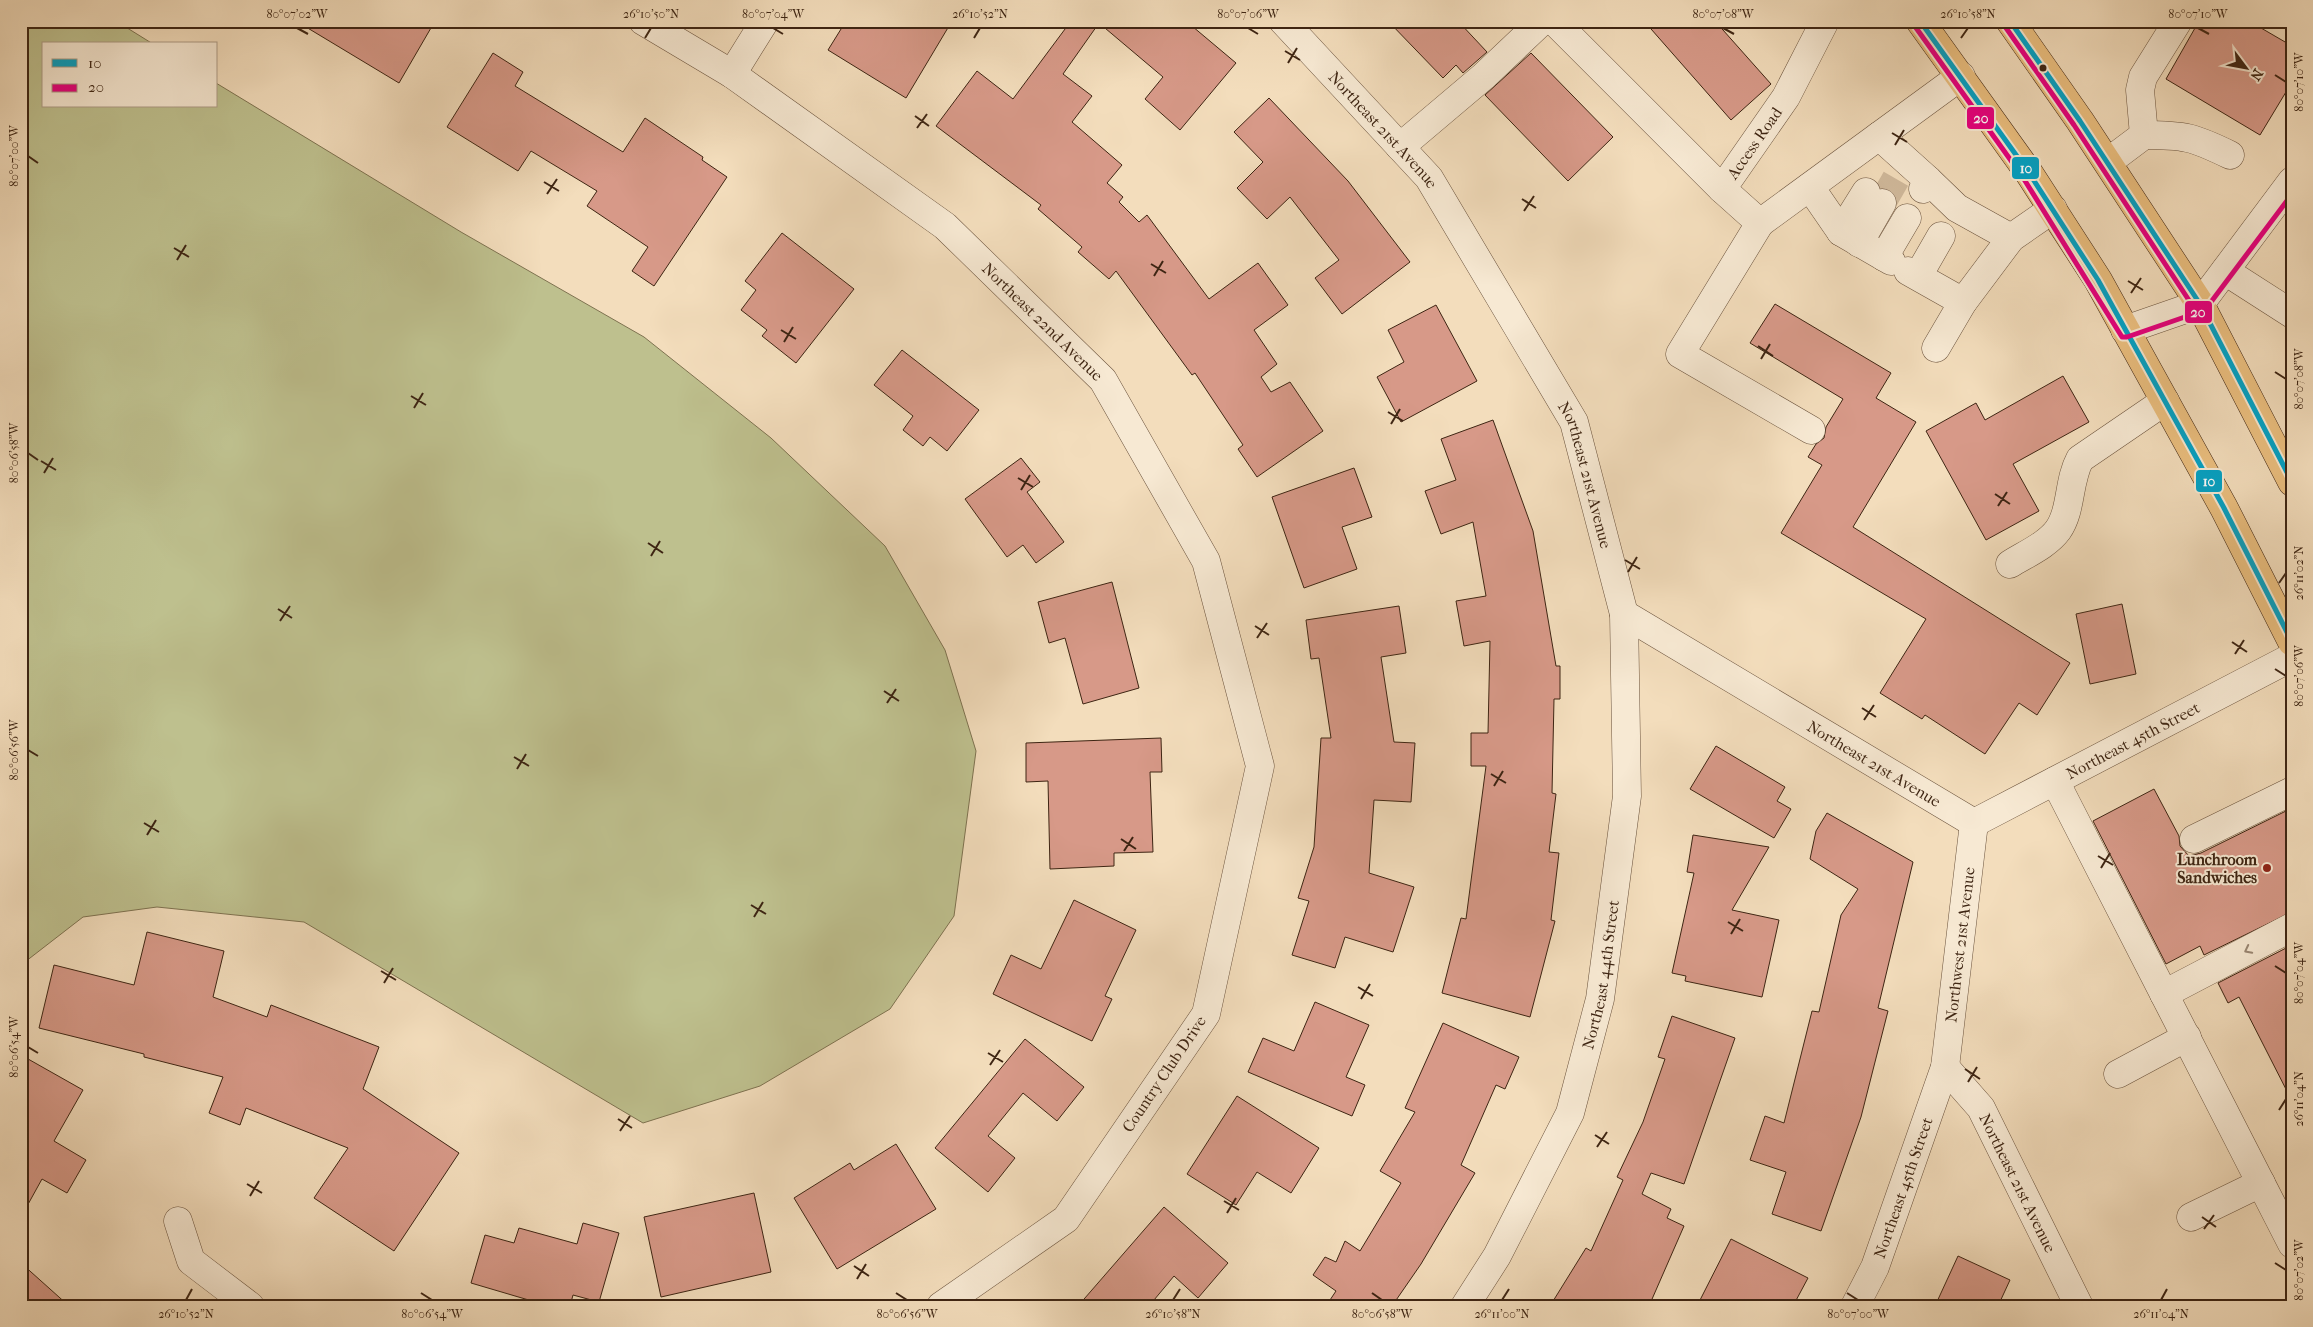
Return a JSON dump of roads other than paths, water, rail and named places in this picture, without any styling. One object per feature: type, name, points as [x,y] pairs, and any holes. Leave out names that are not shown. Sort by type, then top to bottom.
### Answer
[{"type":"main road","points":[[1920,21],[1961,76],[2053,209],[2098,280],[2224,508],[2292,642]]},
{"type":"main road","points":[[2013,23],[2108,162],[2200,304],[2292,482]]},
{"type":"street","name":"Northeast 22nd Avenue","points":[[643,21],[732,74],[945,226],[1102,380],[1206,561],[1260,766]]},
{"type":"street","points":[[732,74],[765,21]]},
{"type":"street","name":"Northeast 21st Avenue","points":[[1283,21],[1429,178],[1574,422],[1624,614],[1974,823]]},
{"type":"street","points":[[1400,147],[1484,76],[1542,21]]},
{"type":"street","points":[[1554,21],[1722,189]]},
{"type":"street","name":"Access Road","points":[[1760,223],[1722,189],[1786,97],[1825,21]]},
{"type":"street","points":[[2144,136],[2140,90],[2143,76],[2178,21]]},
{"type":"street","points":[[1811,430],[1680,354],[1760,223],[1810,187],[1892,157],[1961,76]]},
{"type":"street","points":[[2108,162],[2144,136],[2180,135],[2197,139],[2230,155]]},
{"type":"street","points":[[1892,157],[1957,208],[2011,238]]},
{"type":"street","points":[[2125,330],[2200,304],[2292,181]]},
{"type":"street","points":[[1810,187],[1850,237],[1963,302]]},
{"type":"street","points":[[1850,237],[1874,198]]},
{"type":"street","points":[[1936,348],[1963,302],[2011,238],[2053,209]]},
{"type":"street","points":[[1900,266],[1907,218]]},
{"type":"street","points":[[1900,266],[1941,236]]},
{"type":"street","points":[[2224,271],[2292,314]]},
{"type":"street","points":[[2010,564],[2048,541],[2058,529],[2064,517],[2073,472],[2080,459],[2165,401]]},
{"type":"street","name":"Northeast 44th Street","points":[[1465,1306],[1497,1256],[1570,1114],[1600,999],[1627,796],[1624,614]]},
{"type":"street","name":"Northeast 45th Street","points":[[1974,823],[2292,657]]},
{"type":"street","name":"Country Club Drive","points":[[941,1306],[1066,1219],[1206,1014],[1260,766]]},
{"type":"street","points":[[2055,781],[2292,1244]]},
{"type":"street","points":[[2194,839],[2292,791]]},
{"type":"street","name":"Northwest 21st Avenue","points":[[1945,1067],[1974,823]]},
{"type":"street","points":[[2164,994],[2292,928]]},
{"type":"street","points":[[2118,1074],[2187,1037]]},
{"type":"street","name":"Northeast 21st Avenue","points":[[1945,1067],[1981,1108],[2079,1306]]},
{"type":"street","name":"Northeast 45th Street","points":[[1855,1306],[1874,1267],[1945,1067]]},
{"type":"street","points":[[2191,1217],[2261,1183]]},
{"type":"street","points":[[178,1220],[191,1261],[250,1306]]},
{"type":"tunnel","points":[[1882,203],[1898,175]]},
{"type":"place","name":"Lunchroom Sandwiches","points":[[2267,868]]}]
